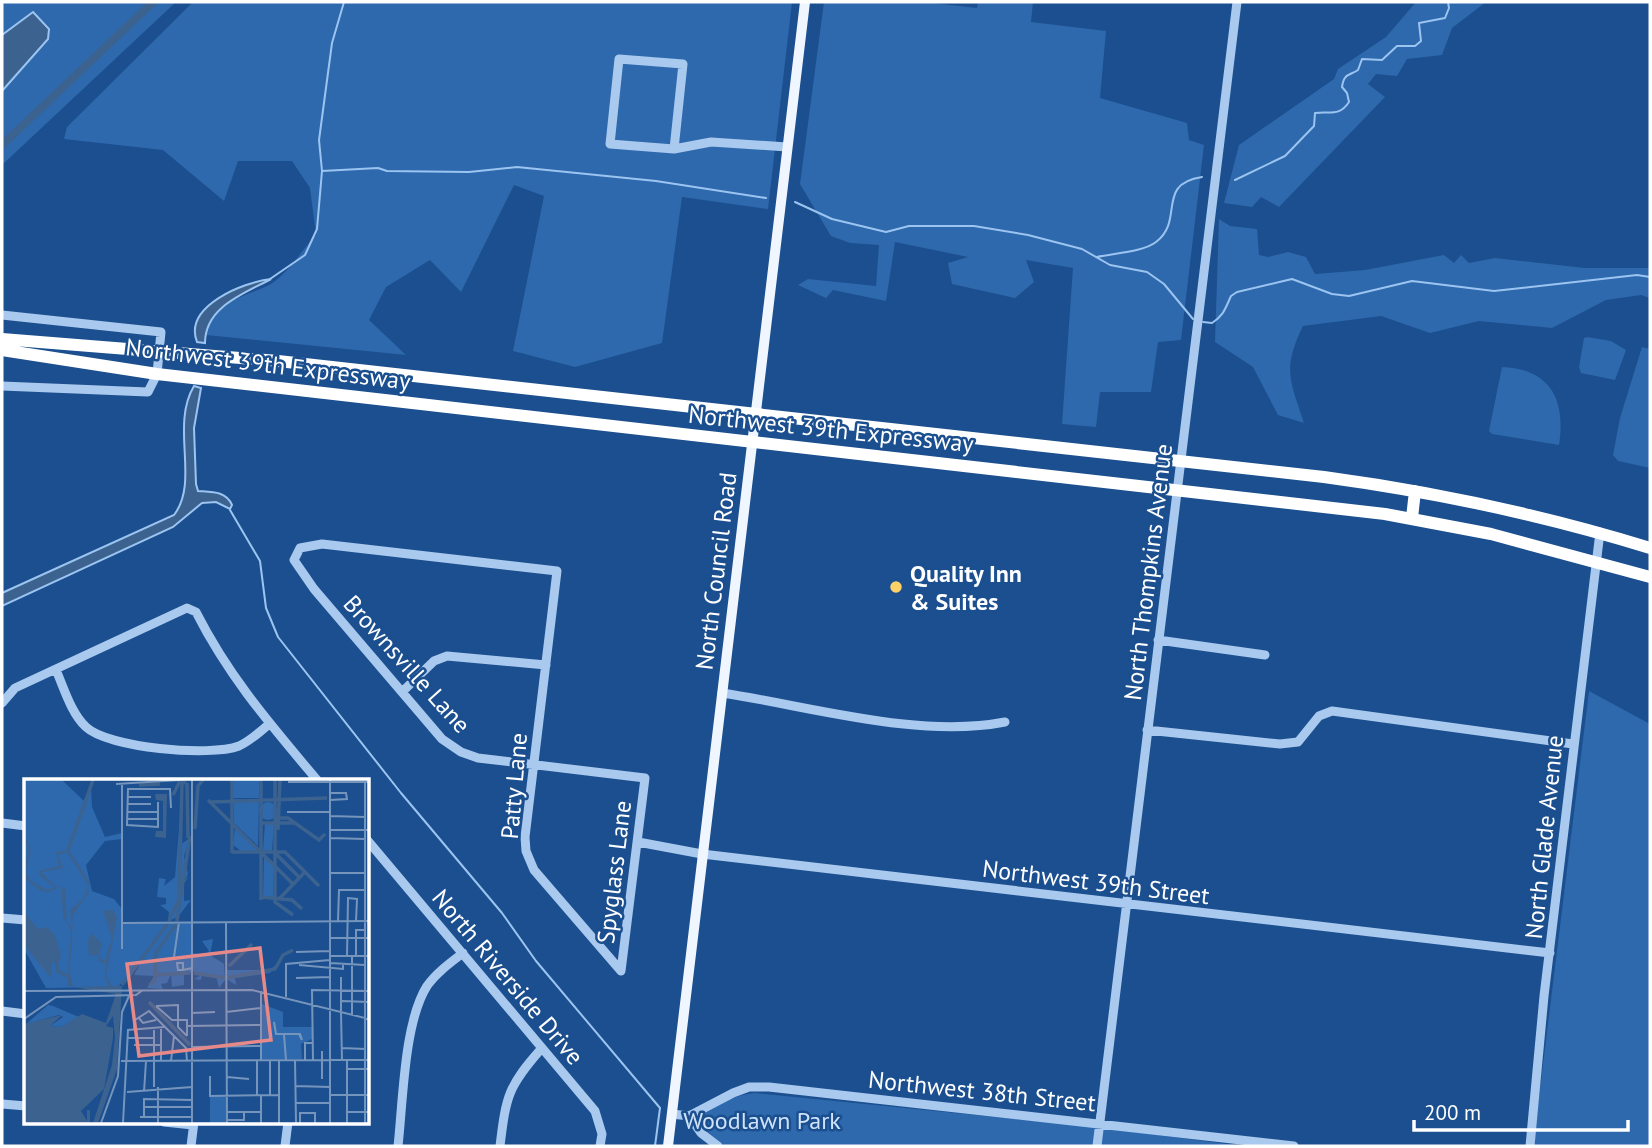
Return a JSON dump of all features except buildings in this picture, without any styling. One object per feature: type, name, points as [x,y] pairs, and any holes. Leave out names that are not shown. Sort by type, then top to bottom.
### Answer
[{"type":"highway","name":"Northwest 39th Expressway","points":[[2,339],[160,350],[1181,461],[1415,491],[1513,510],[1650,548]]},
{"type":"highway","name":"Northwest 39th Expressway","points":[[2,350],[157,374],[1177,488],[1412,518],[1650,576]]},
{"type":"highway","points":[[1412,518],[1415,491]]},
{"type":"main road","name":"North Council Road","points":[[668,1146],[805,2]]},
{"type":"street","name":"North Thompkins Avenue","points":[[1097,1146],[1129,905],[1147,730],[1237,2]]},
{"type":"street","points":[[674,149],[683,64],[619,59],[610,144],[674,149],[712,142],[787,147]]},
{"type":"street","points":[[2,314],[161,332],[153,388],[142,394],[2,386]]},
{"type":"street","name":"North Glade Avenue","points":[[1530,1146],[1573,744],[1601,533]]},
{"type":"street","name":"Brownsville Lane","points":[[557,571],[323,544],[300,548],[295,552],[294,560],[442,738],[461,752],[478,758],[645,778]]},
{"type":"street","name":"Patty Lane","points":[[557,571],[526,852],[534,870],[621,971]]},
{"type":"street","points":[[2,703],[15,688],[187,608],[196,612],[220,659],[269,724],[316,779]]},
{"type":"street","points":[[1158,640],[1265,655]]},
{"type":"street","points":[[402,692],[434,661],[447,656],[546,665]]},
{"type":"street","points":[[56,670],[76,715],[84,726],[104,739],[197,750],[226,749],[240,745],[269,724]]},
{"type":"street","points":[[722,693],[813,710],[942,727],[981,727],[1005,722]]},
{"type":"street","points":[[1147,730],[1280,744],[1298,742],[1319,716],[1332,711],[1573,744]]},
{"type":"street","name":"Spyglass Lane","points":[[621,971],[645,778]]},
{"type":"street","points":[[2,823],[24,826]]},
{"type":"street","name":"North Riverside Drive","points":[[369,842],[595,1111],[602,1134],[600,1146]]},
{"type":"street","name":"Northwest 39th Street","points":[[638,842],[702,854],[1550,953]]},
{"type":"street","points":[[2,918],[24,920]]},
{"type":"street","points":[[398,1146],[412,1024],[418,1003],[428,985],[463,953]]},
{"type":"street","points":[[2,1011],[24,1014]]},
{"type":"street","points":[[500,1146],[508,1092],[518,1075],[542,1048]]},
{"type":"street","name":"Northwest 38th Street","points":[[689,1116],[749,1087],[769,1087],[1294,1146]]},
{"type":"street","points":[[2,1104],[24,1106]]},
{"type":"street","points":[[672,1114],[689,1116],[701,1133],[718,1146]]},
{"type":"street","points":[[191,1146],[194,1124]]},
{"type":"street","points":[[285,1146],[288,1124]]},
{"type":"green space","points":[[2,2],[176,2],[2,165]]},
{"type":"green space","points":[[193,2],[792,2],[768,209],[682,197],[662,343],[575,367],[513,351],[544,196],[514,185],[461,292],[430,260],[386,287],[369,320],[406,355],[206,335],[206,325],[219,308],[271,284],[316,235],[310,188],[292,161],[238,161],[224,201],[163,150],[64,139],[67,127]]},
{"type":"green space","points":[[824,2],[924,2],[977,8],[978,2],[1033,2],[1031,22],[1106,31],[1100,98],[1187,123],[1189,140],[1204,145],[1181,340],[1158,342],[1151,392],[1100,392],[1096,427],[1062,424],[1073,268],[1026,260],[1034,282],[1015,298],[952,284],[948,263],[968,257],[895,242],[886,301],[833,290],[826,298],[798,285],[808,279],[876,286],[879,245],[850,243],[831,236],[800,184]]},
{"type":"green space","points":[[1416,2],[1486,2],[1452,28],[1442,55],[1407,59],[1397,76],[1376,74],[1368,84],[1385,97],[1279,207],[1261,197],[1252,207],[1224,203],[1239,145],[1334,79],[1338,69],[1386,37]]},
{"type":"green space","points":[[1219,219],[1230,226],[1257,229],[1259,255],[1268,257],[1288,252],[1306,257],[1315,274],[1365,270],[1444,255],[1454,263],[1461,255],[1469,263],[1495,258],[1585,268],[1650,268],[1650,298],[1641,295],[1606,300],[1552,328],[1479,321],[1430,333],[1381,316],[1303,326],[1292,353],[1290,374],[1304,423],[1278,415],[1253,367],[1215,342]]},
{"type":"green space","points":[[1584,338],[1611,341],[1626,350],[1615,380],[1581,373],[1579,367]]},
{"type":"green space","points":[[1642,347],[1650,349],[1650,468],[1618,461],[1613,455],[1620,418]]},
{"type":"green space","points":[[1502,367],[1533,374],[1552,390],[1560,414],[1559,445],[1492,434],[1489,431]]},
{"type":"green space","points":[[1589,691],[1650,724],[1650,1146],[1533,1146]]},
{"type":"green space","name":"Woodlawn Park","points":[[755,1093],[1096,1127],[1242,1146],[725,1146],[699,1125],[700,1116],[713,1108],[733,1098]]},
{"type":"shaded area","points":[[33,12],[49,29],[48,39],[2,91],[2,35]]},
{"type":"shaded area","points":[[271,279],[238,296],[218,311],[211,320],[205,343],[197,342],[195,329],[199,317],[207,307],[232,291]]},
{"type":"shaded area","points":[[194,386],[201,388],[194,428],[198,491],[213,492],[226,497],[232,505],[230,509],[216,502],[202,503],[173,527],[2,606],[2,593],[174,515],[185,486],[184,418]]},
{"type":"waterway","points":[[2,145],[153,2]]},
{"type":"waterway","points":[[270,279],[305,255],[317,229],[322,171],[319,140],[332,43],[344,2]]},
{"type":"waterway","points":[[1235,180],[1285,156],[1314,126],[1315,113],[1342,110],[1349,102],[1342,87],[1344,79],[1358,70],[1362,59],[1382,60],[1397,46],[1415,46],[1421,41],[1419,23],[1445,18],[1448,2]]},
{"type":"waterway","points":[[322,171],[378,168],[387,171],[469,172],[517,167],[656,181],[766,198]]},
{"type":"waterway","points":[[1097,257],[1136,250],[1156,242],[1169,224],[1174,195],[1179,187],[1202,177]]},
{"type":"waterway","points":[[795,202],[832,219],[886,232],[909,226],[974,226],[1028,235],[1082,249],[1110,265],[1147,272],[1164,284],[1193,319]]},
{"type":"waterway","points":[[1203,322],[1212,323],[1216,320],[1231,296],[1237,292],[1292,279],[1332,294],[1349,296],[1412,281],[1494,291],[1637,275],[1650,277]]},
{"type":"waterway","points":[[230,510],[260,561],[266,608],[278,637],[401,793],[502,913],[536,961],[660,1108],[655,1146]]},
{"type":"place","name":"Quality Inn & Suites","points":[[896,587]]}]
